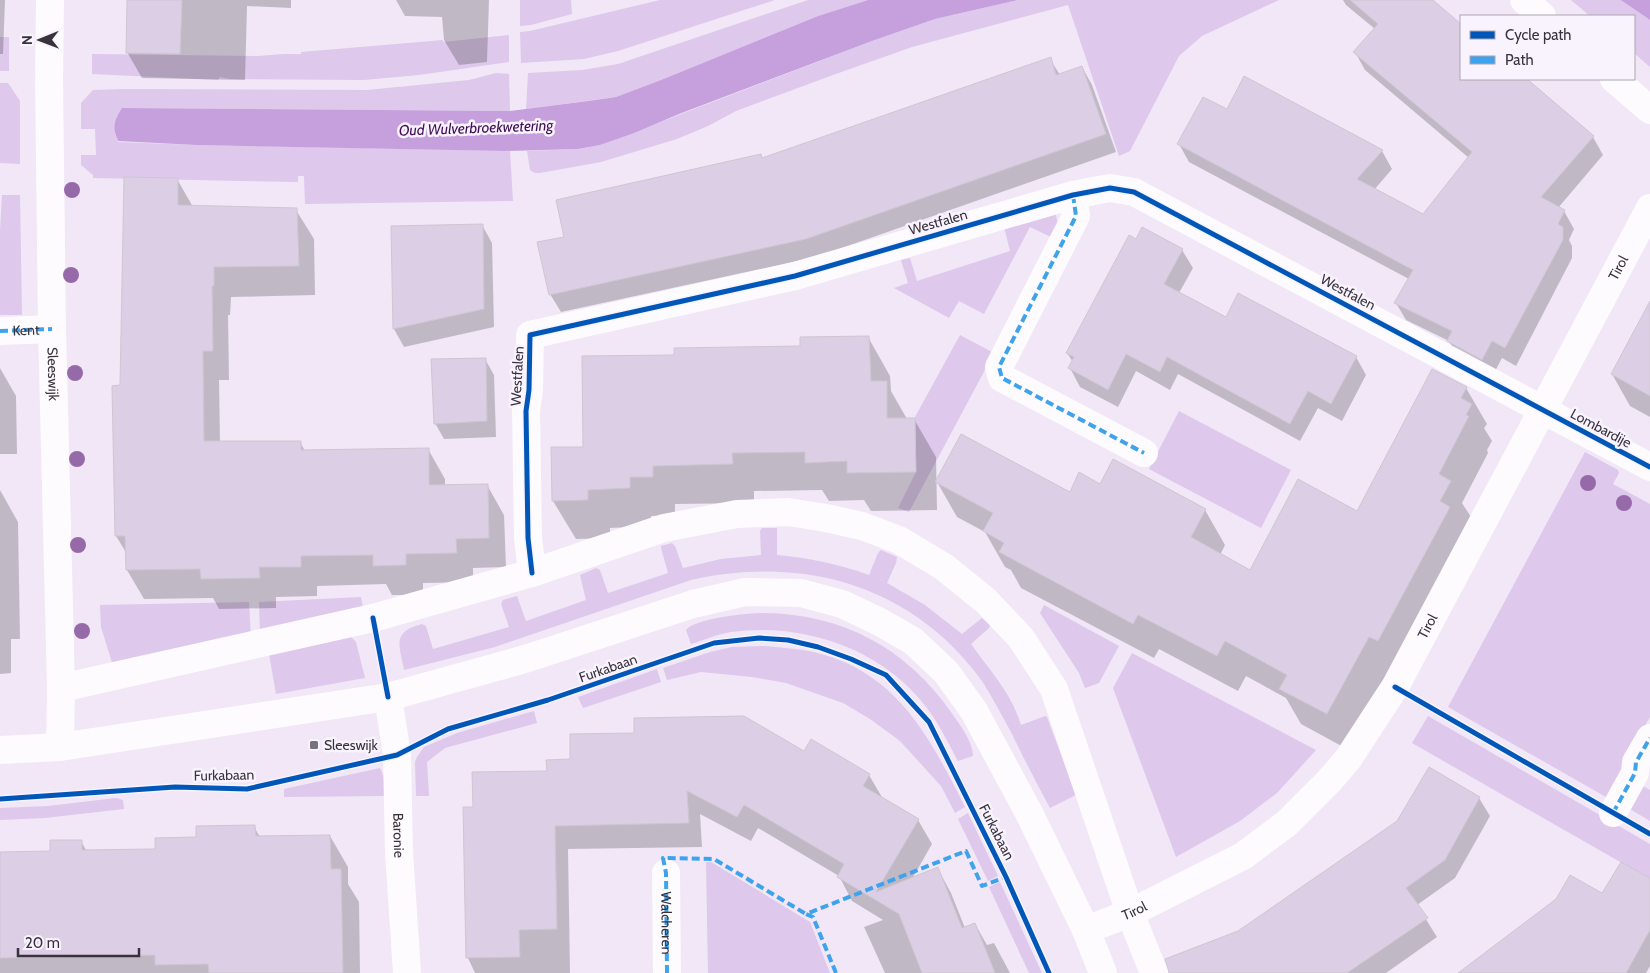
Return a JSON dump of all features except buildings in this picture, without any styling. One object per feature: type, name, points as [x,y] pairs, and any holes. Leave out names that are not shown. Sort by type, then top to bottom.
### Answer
[{"type":"street","name":"Sleeswijk","points":[[50,0],[49,144],[61,688],[60,747]]},
{"type":"street","points":[[1524,0],[1541,15]]},
{"type":"street","points":[[1615,80],[1650,110]]},
{"type":"street","name":"Westfalen","points":[[532,573],[528,538],[526,411],[529,390],[530,335],[794,276],[1073,195],[1110,188],[1134,192],[1379,321],[1542,410]]},
{"type":"street","points":[[1073,195],[1076,216],[999,367],[1002,378],[1144,454]]},
{"type":"street","name":"Tirol","points":[[1086,930],[1130,913],[1243,856],[1287,823],[1348,760],[1396,687],[1650,208]]},
{"type":"street","name":"Kent","points":[[0,330],[52,329]]},
{"type":"street","name":"Lombardije","points":[[1542,410],[1650,467]]},
{"type":"street","points":[[61,688],[373,618],[532,573],[664,528],[737,514],[788,512],[862,526],[899,540],[944,567],[986,602],[1021,638],[1054,689],[1130,913],[1154,973]]},
{"type":"street","points":[[0,750],[60,747],[388,697],[525,659],[692,604],[745,592],[801,594],[842,604],[880,622],[913,641],[946,672],[974,711],[1029,813],[1086,930],[1103,973]]},
{"type":"street","name":"Baronie","points":[[388,697],[397,754],[399,852],[407,973]]},
{"type":"street","points":[[1613,812],[1635,773],[1636,762],[1650,738]]},
{"type":"street","name":"Walcheren","points":[[666,873],[667,973]]},
{"type":"shaded area","points":[[520,0],[571,0],[572,14],[520,26]]},
{"type":"shaded area","points":[[660,0],[775,0],[618,51],[584,59],[521,63],[520,32]]},
{"type":"shaded area","points":[[808,0],[868,0],[818,16],[616,97],[526,109],[528,73],[582,70],[618,64]]},
{"type":"shaded area","points":[[1018,0],[1279,0],[1202,36],[1179,56],[1130,151],[1119,156],[1068,5],[912,47],[736,111],[708,126],[677,139],[601,162],[540,173],[530,170],[527,151],[578,149],[600,145],[872,41],[935,19]]},
{"type":"shaded area","points":[[1571,0],[1620,0],[1650,20],[1650,67],[1635,54],[1635,15],[1589,15]]},
{"type":"shaded area","points":[[509,35],[509,62],[419,75],[364,80],[230,79],[220,77],[218,80],[92,74],[92,54],[258,56],[301,54],[301,52],[443,40],[443,42]]},
{"type":"shaded area","points":[[0,37],[9,37],[9,71],[0,71]]},
{"type":"shaded area","points":[[496,73],[509,74],[510,111],[122,108],[115,133],[118,142],[510,151],[513,201],[305,204],[304,176],[298,176],[298,182],[93,178],[93,175],[81,165],[81,155],[96,155],[95,129],[81,129],[81,103],[93,90],[367,90],[469,80]]},
{"type":"shaded area","points":[[0,83],[8,83],[20,101],[20,164],[0,163]]},
{"type":"shaded area","points":[[2,195],[20,195],[22,315],[0,315]]},
{"type":"shaded area","points":[[1055,213],[1060,230],[1053,238],[1030,227],[984,314],[959,301],[949,318],[894,288],[908,283],[901,260],[910,258],[917,281],[1010,251],[1004,227]]},
{"type":"shaded area","points":[[960,335],[994,353],[909,512],[898,508],[916,472],[915,417]]},
{"type":"shaded area","points":[[1179,411],[1291,470],[1261,528],[1149,469]]},
{"type":"shaded area","points":[[1585,452],[1618,470],[1619,473],[1613,484],[1650,504],[1650,717],[1624,762],[1613,801],[1448,707]]},
{"type":"shaded area","points":[[762,528],[777,528],[777,555],[824,562],[869,575],[881,550],[897,557],[887,583],[925,605],[962,634],[982,618],[990,625],[989,628],[971,644],[1006,692],[1021,725],[1045,716],[1047,717],[1076,795],[1050,808],[994,700],[982,681],[954,648],[923,621],[889,600],[853,585],[814,576],[774,572],[733,573],[691,580],[495,647],[404,670],[400,653],[400,640],[402,635],[412,627],[422,624],[426,626],[433,649],[509,627],[501,604],[503,600],[517,596],[526,621],[586,600],[580,575],[596,568],[600,570],[608,593],[668,573],[661,546],[672,543],[675,546],[683,568],[721,559],[761,555],[760,531]]},
{"type":"shaded area","points":[[361,597],[363,608],[260,634],[259,602]]},
{"type":"shaded area","points":[[249,602],[251,637],[114,669],[101,627],[100,605]]},
{"type":"shaded area","points":[[1044,605],[1119,646],[1099,683],[1085,688],[1079,673],[1040,613]]},
{"type":"shaded area","points":[[764,613],[793,615],[820,620],[846,628],[870,639],[893,653],[933,689],[951,712],[971,744],[973,756],[958,761],[932,714],[909,687],[865,655],[840,644],[786,631],[759,630],[726,633],[691,644],[686,630],[700,622],[711,619]]},
{"type":"shaded area","points":[[350,636],[356,642],[365,678],[276,694],[269,654]]},
{"type":"shaded area","points":[[765,646],[802,650],[825,655],[851,665],[874,679],[894,696],[926,736],[965,807],[955,813],[941,786],[900,741],[870,719],[843,703],[786,683],[752,677],[701,672],[667,680],[663,668],[710,652],[732,647]]},
{"type":"shaded area","points":[[1132,653],[1316,750],[1277,793],[1240,821],[1176,857],[1113,688]]},
{"type":"shaded area","points":[[657,669],[661,682],[583,708],[578,697]]},
{"type":"shaded area","points":[[534,711],[537,723],[445,748],[427,762],[429,796],[416,796],[415,762],[424,747],[457,733]]},
{"type":"shaded area","points":[[1428,716],[1650,844],[1650,879],[1412,743]]},
{"type":"shaded area","points":[[380,768],[385,780],[385,796],[284,797],[284,789]]},
{"type":"shaded area","points":[[1636,782],[1650,790],[1650,821],[1623,805]]},
{"type":"shaded area","points":[[116,798],[123,800],[124,809],[45,818],[0,820],[0,808],[48,806]]},
{"type":"shaded area","points":[[968,813],[998,876],[988,881],[958,819]]},
{"type":"shaded area","points":[[706,862],[711,862],[810,922],[830,973],[708,973]]},
{"type":"shaded area","points":[[1000,882],[1042,973],[1029,973],[989,887]]},
{"type":"water","name":"Oud Wulverbroekwetering","points":[[868,0],[1018,0],[935,19],[679,114],[634,133],[600,145],[578,149],[505,151],[196,145],[118,141],[115,132],[116,120],[122,108],[510,111],[616,97],[818,16]]},
{"type":"water","points":[[1620,0],[1650,0],[1650,20],[1622,1]]},
{"type":"marked path","points":[[1073,195],[1076,216],[999,367],[1002,378],[1144,453]]},
{"type":"marked path","points":[[0,331],[52,329]]},
{"type":"marked path","points":[[1613,813],[1635,773],[1636,762],[1650,738]]},
{"type":"marked path","points":[[836,973],[813,917],[806,914],[966,851],[982,886],[1006,877]]},
{"type":"marked path","points":[[667,973],[666,873],[663,858],[714,859],[806,914]]},
{"type":"cycle path","points":[[532,573],[528,538],[526,411],[529,390],[530,335],[795,276],[1073,195],[1110,188],[1134,192],[1650,467]]},
{"type":"cycle path","points":[[373,618],[388,697]]},
{"type":"cycle path","name":"Furkabaan","points":[[0,799],[175,787],[247,789],[397,755],[448,729],[548,700],[714,643],[759,638],[788,640],[818,647],[886,675],[929,722],[1006,877],[1049,973]]},
{"type":"cycle path","points":[[1395,687],[1650,834]]},
{"type":"place","name":"Sleeswijk","points":[[314,745]]}]
